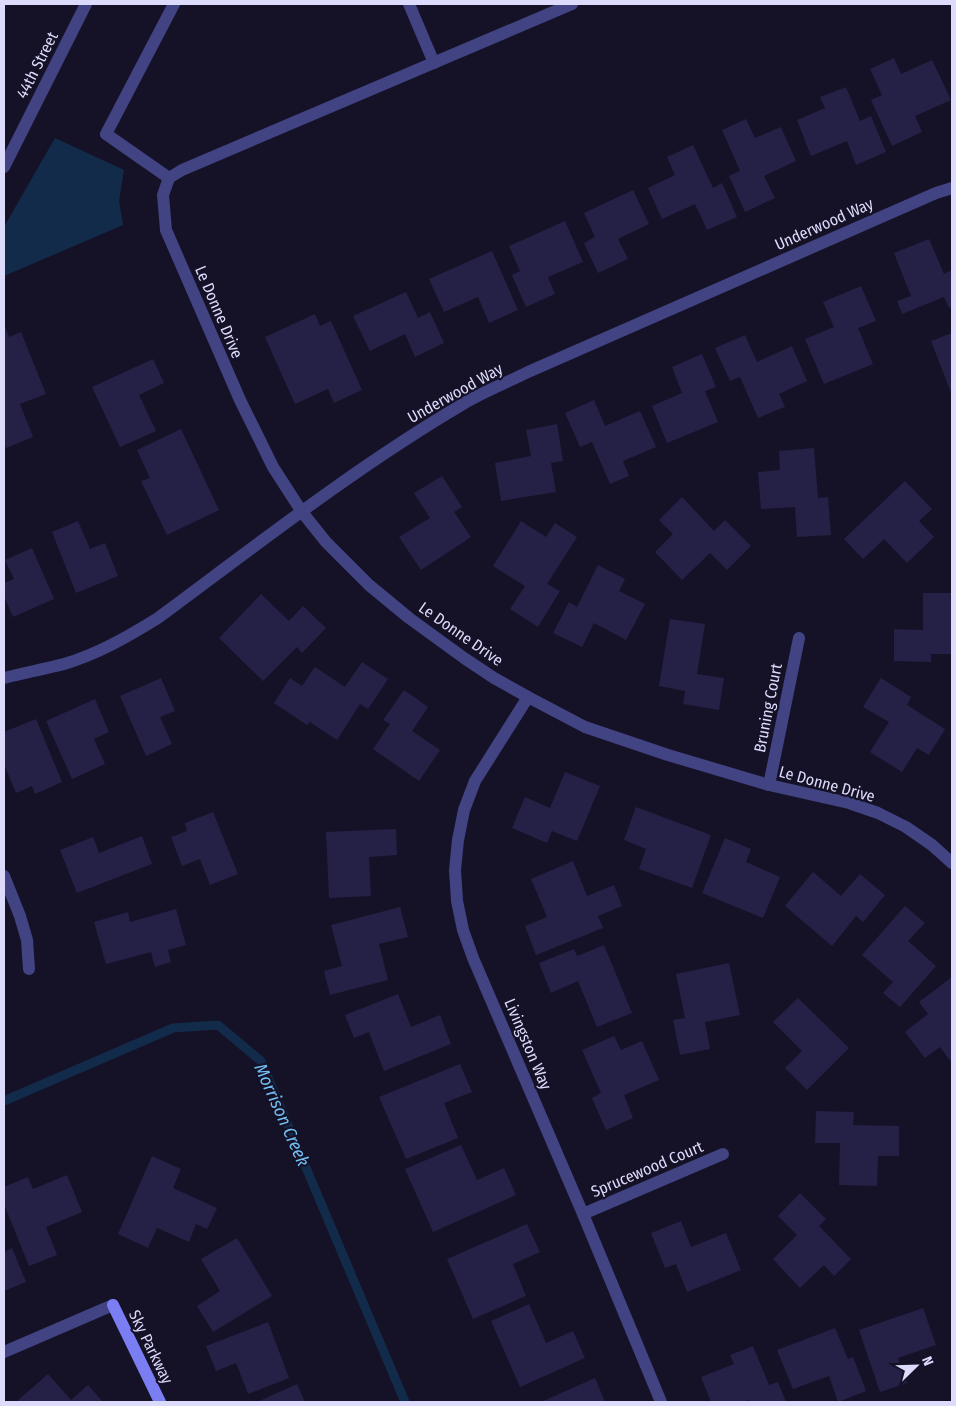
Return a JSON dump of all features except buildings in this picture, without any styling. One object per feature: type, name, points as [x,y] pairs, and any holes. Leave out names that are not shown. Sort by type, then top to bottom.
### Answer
[{"type":"street","name":"44th Street","points":[[4,168],[86,4]]},
{"type":"street","points":[[174,4],[106,134],[169,178],[191,166],[572,4]]},
{"type":"street","points":[[409,4],[434,63]]},
{"type":"street","name":"Le Donne Drive","points":[[169,178],[163,195],[166,230],[240,400],[273,467],[302,512],[326,542],[369,585],[402,612],[494,678],[584,728],[769,786],[849,803],[878,814],[913,832],[932,845],[952,863]]},
{"type":"street","name":"Underwood Way","points":[[4,678],[65,664],[126,637],[158,618],[302,512],[406,439],[465,403],[573,352],[936,193],[952,188]]},
{"type":"street","name":"Bruning Court","points":[[769,786],[799,638]]},
{"type":"street","name":"Livingston Way","points":[[528,697],[474,781],[464,810],[458,840],[455,870],[457,901],[463,930],[473,958],[661,1402]]},
{"type":"street","points":[[4,876],[20,916],[27,940],[29,969]]},
{"type":"street","name":"Sprucewood Court","points":[[583,1214],[723,1154]]},
{"type":"street","name":"Sky Parkway","points":[[4,1352],[113,1305],[160,1402]]},
{"type":"water","points":[[55,138],[124,170],[119,201],[123,225],[4,276],[4,227]]},
{"type":"waterway","name":"Morrison Creek","points":[[4,1101],[173,1028],[218,1025],[261,1061],[405,1402]]}]
